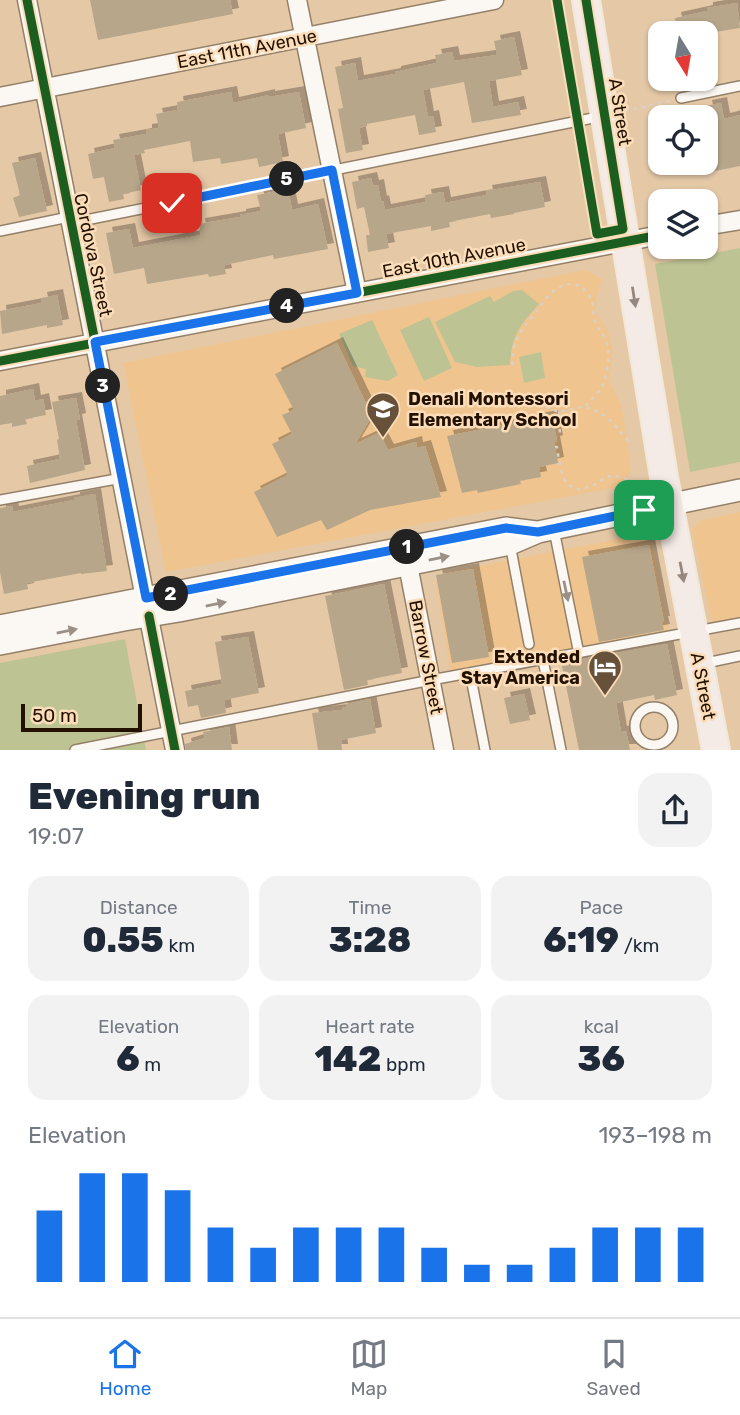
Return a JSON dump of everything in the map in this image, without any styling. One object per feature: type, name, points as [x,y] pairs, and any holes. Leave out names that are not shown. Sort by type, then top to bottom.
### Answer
[{"type":"main road","name":"A Street","points":[[586,0],[669,505],[716,750]]},
{"type":"street","name":"Cordova Street","points":[[27,0],[175,750]]},
{"type":"street","points":[[297,0],[357,293]]},
{"type":"street","name":"East 11th Avenue","points":[[0,97],[305,38],[432,6],[494,0]]},
{"type":"street","points":[[718,224],[740,220]]},
{"type":"street","name":"East 10th Avenue","points":[[0,361],[648,237]]},
{"type":"street","points":[[0,626],[148,607],[408,565],[510,544],[546,530],[740,490]]},
{"type":"street","points":[[0,644],[148,607],[506,528],[546,530]]},
{"type":"street","name":"Barrow Street","points":[[408,565],[444,750]]},
{"type":"lane","points":[[681,98],[740,86]]},
{"type":"lane","points":[[0,231],[70,220],[604,116]]},
{"type":"lane","points":[[0,500],[122,478]]},
{"type":"lane","points":[[546,530],[579,654]]},
{"type":"lane","points":[[510,544],[529,644]]},
{"type":"lane","points":[[75,750],[430,680],[740,623]]},
{"type":"lane","points":[[699,664],[740,656]]},
{"type":"lane","points":[[543,660],[561,750]]},
{"type":"lane","points":[[470,673],[485,750]]},
{"type":"lane","points":[[653,708],[664,710],[672,720],[672,732],[660,747],[643,742],[636,728],[641,713],[653,708]]},
{"type":"path","points":[[604,116],[681,98]]},
{"type":"path","points":[[512,365],[512,353],[518,335],[546,299],[559,287],[572,284],[586,290],[592,300],[594,318],[609,349],[601,389],[585,406],[559,412],[546,407]]},
{"type":"path","points":[[585,406],[604,415],[633,442]]},
{"type":"path","points":[[559,412],[560,437]]},
{"type":"path","points":[[555,447],[561,474],[565,482],[572,487],[591,486],[598,481],[617,476],[637,482]]},
{"type":"shaded area","name":"Denali Montessori Elementary School","points":[[585,270],[602,279],[596,300],[596,313],[607,329],[613,349],[609,380],[622,407],[631,471],[623,486],[166,572],[123,363]]},
{"type":"shaded area","points":[[740,512],[740,623],[713,628],[692,529],[702,520]]},
{"type":"shaded area","points":[[643,534],[653,542],[669,635],[451,677],[436,581],[444,573]]},
{"type":"green space","points":[[740,248],[740,462],[690,472],[655,264],[682,259],[718,259],[718,252]]},
{"type":"green space","points":[[522,290],[539,304],[518,332],[510,365],[477,367],[455,362],[435,322],[490,296],[494,302],[513,291]]},
{"type":"green space","points":[[429,317],[452,368],[424,381],[400,330]]},
{"type":"green space","points":[[372,320],[398,375],[388,381],[365,377],[366,369],[353,366],[339,334]]},
{"type":"green space","points":[[541,352],[545,378],[524,383],[519,357]]},
{"type":"green space","points":[[125,639],[146,750],[0,750],[0,663]]},
{"type":"building","points":[[90,0],[230,0],[233,14],[98,40]]},
{"type":"building","points":[[737,3],[740,28],[718,32],[718,21],[676,21],[675,18],[707,11],[707,8]]},
{"type":"building","points":[[514,37],[522,75],[489,81],[493,107],[518,102],[521,115],[472,123],[464,82],[423,90],[428,117],[433,116],[436,132],[419,135],[415,115],[367,124],[359,128],[363,150],[346,153],[338,109],[343,108],[335,67],[355,63],[358,81],[437,63],[435,55],[452,52],[454,61],[497,55],[494,41]]},
{"type":"building","points":[[231,92],[233,103],[299,92],[306,128],[278,134],[283,162],[259,167],[257,158],[221,164],[220,158],[193,162],[190,141],[144,150],[145,153],[134,155],[141,190],[123,194],[124,199],[109,202],[104,177],[93,179],[88,154],[115,148],[113,140],[146,134],[146,130],[159,128],[156,114],[178,110],[177,102]]},
{"type":"building","points":[[721,103],[724,119],[740,115],[740,166],[718,170],[718,105],[711,105]]},
{"type":"building","points":[[35,158],[47,211],[19,217],[13,198],[20,195],[12,163]]},
{"type":"building","points":[[371,178],[373,186],[378,185],[385,210],[426,202],[425,195],[443,192],[445,203],[487,195],[486,191],[540,182],[545,207],[491,218],[490,214],[449,222],[450,227],[431,231],[431,226],[386,234],[389,248],[368,252],[366,235],[370,235],[364,207],[357,209],[352,182]]},
{"type":"building","points":[[288,189],[292,210],[318,204],[328,249],[274,259],[273,255],[224,265],[226,274],[209,277],[208,274],[147,284],[144,268],[114,274],[106,233],[129,229],[133,248],[201,235],[199,224],[261,211],[257,195]]},
{"type":"building","points":[[57,295],[63,325],[47,328],[47,325],[2,334],[0,311],[42,303],[41,298]]},
{"type":"building","name":"Denali Montessori Elementary School","points":[[337,343],[372,416],[355,444],[379,433],[388,450],[416,442],[417,448],[425,446],[441,497],[370,510],[327,530],[321,520],[277,537],[254,492],[288,475],[272,444],[292,434],[282,415],[294,410],[275,374]]},
{"type":"building","points":[[33,389],[35,401],[43,399],[46,415],[25,419],[27,424],[12,427],[12,423],[0,425],[0,396]]},
{"type":"building","points":[[76,398],[80,419],[76,420],[85,470],[30,483],[27,466],[60,459],[52,402]]},
{"type":"building","points":[[552,416],[558,463],[539,467],[541,477],[520,481],[521,484],[478,493],[477,490],[462,493],[447,436]]},
{"type":"building","points":[[95,494],[107,571],[27,583],[28,589],[4,594],[0,572],[0,508],[12,506],[13,512]]},
{"type":"building","points":[[649,545],[664,630],[599,642],[582,557]]},
{"type":"building","points":[[473,569],[489,657],[452,663],[436,575]]},
{"type":"building","points":[[384,584],[402,673],[367,680],[368,685],[344,690],[325,596]]},
{"type":"building","points":[[248,637],[259,693],[224,700],[226,713],[201,718],[198,705],[188,707],[185,691],[222,684],[215,642]]},
{"type":"building","name":"Extended Stay America","points":[[667,644],[677,695],[655,700],[654,695],[616,703],[621,732],[626,731],[630,750],[579,750],[562,666],[571,665],[571,661]]},
{"type":"building","points":[[524,694],[530,720],[510,724],[504,698]]},
{"type":"building","points":[[370,699],[376,733],[341,740],[342,750],[318,750],[312,713],[342,710],[347,707],[346,704]]},
{"type":"building","points":[[229,727],[232,750],[186,750],[185,744],[205,738],[203,732]]},
{"type":"cycle path","points":[[27,0],[146,598]]},
{"type":"cycle path","points":[[557,0],[597,234],[623,229],[586,0]]},
{"type":"cycle path","points":[[0,361],[648,237]]},
{"type":"cycle path","points":[[149,616],[175,750]]},
{"type":"place","name":"Denali Montessori Elementary School","points":[[383,439]]},
{"type":"place","name":"Extended Stay America","points":[[605,697]]},
{"type":"route","points":[[172,203],[332,170],[357,293],[95,342],[146,598],[506,528],[538,532],[644,510]]}]
